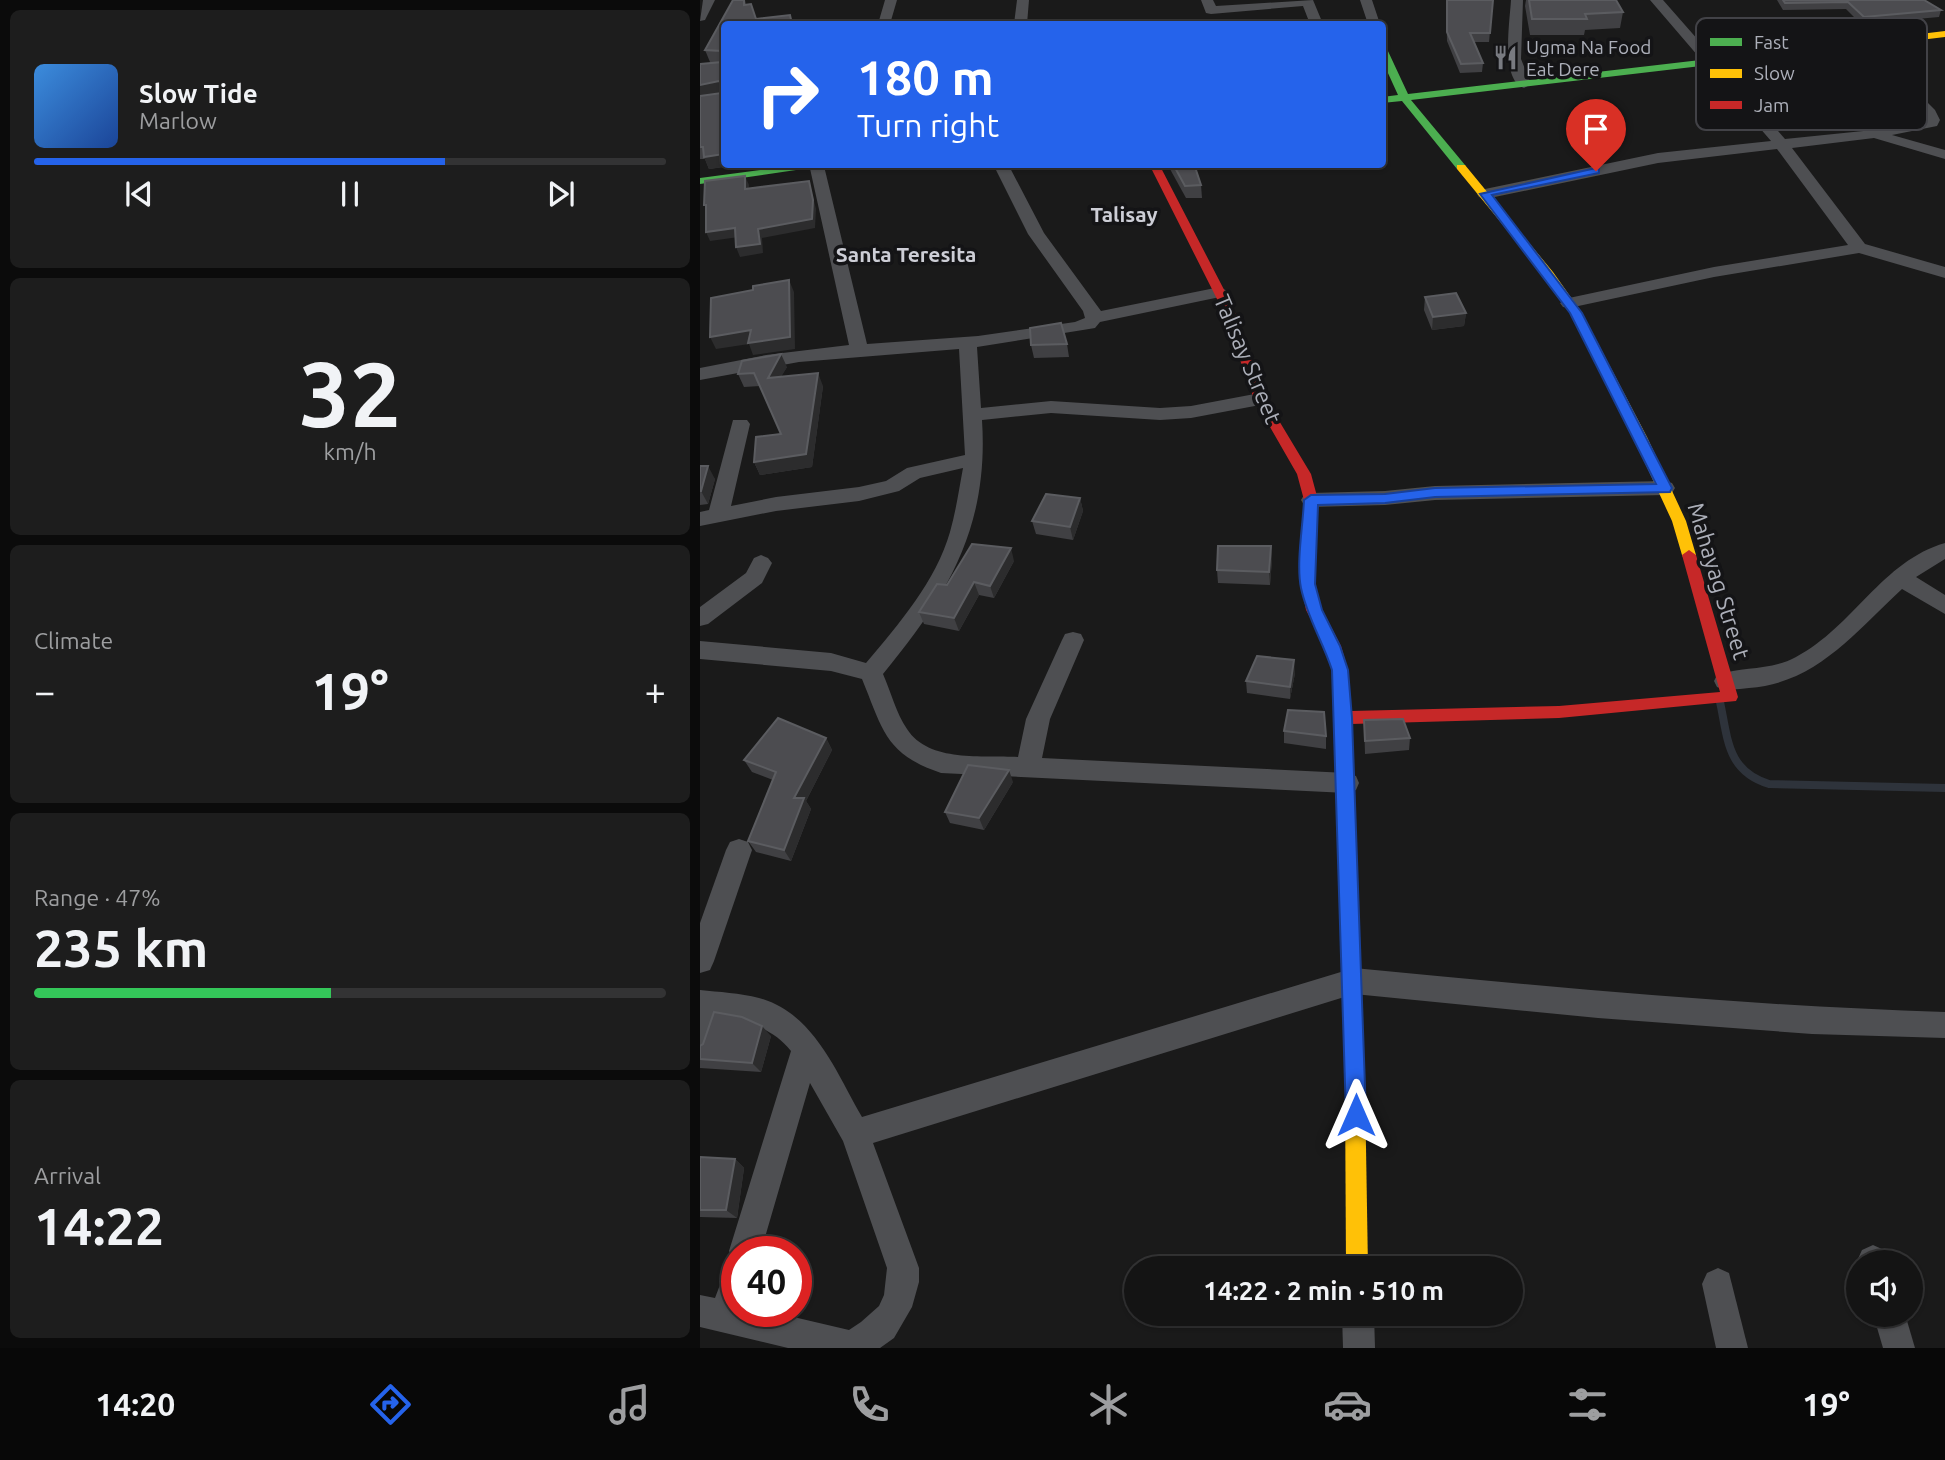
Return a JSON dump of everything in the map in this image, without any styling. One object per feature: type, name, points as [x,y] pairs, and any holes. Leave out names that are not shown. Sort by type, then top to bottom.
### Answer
[{"type":"main road","points":[[1927,36],[1945,34]]},
{"type":"main road","name":"Mahayag Street","points":[[1386,57],[1404,97],[1485,194],[1569,303],[1618,392],[1665,488],[1697,577],[1728,689]]},
{"type":"main road","points":[[1386,99],[1696,64]]},
{"type":"main road","points":[[700,181],[803,168]]},
{"type":"main road","name":"Talisay Street","points":[[1156,168],[1220,292],[1260,400],[1304,474],[1311,500],[1308,584],[1314,610],[1332,646],[1340,670],[1344,718],[1354,981],[1357,1256]]},
{"type":"main road","points":[[1344,718],[1559,712],[1728,689]]},
{"type":"street","points":[[700,18],[709,0]]},
{"type":"street","points":[[885,21],[891,0]]},
{"type":"street","points":[[1021,21],[1023,0]]},
{"type":"street","points":[[1207,0],[1211,10],[1308,1],[1315,21]]},
{"type":"street","points":[[1366,0],[1373,21]]},
{"type":"street","points":[[1517,0],[1514,59],[1524,84]]},
{"type":"street","points":[[1656,0],[1696,44]]},
{"type":"street","points":[[1927,110],[1933,120],[1927,124]]},
{"type":"street","points":[[1769,130],[1859,248]]},
{"type":"street","points":[[1485,194],[1658,158],[1896,130]]},
{"type":"street","points":[[1873,134],[1945,155]]},
{"type":"street","points":[[828,168],[859,349]]},
{"type":"street","points":[[1002,168],[1036,234],[1092,311],[1094,318]]},
{"type":"street","points":[[1569,303],[1714,272],[1859,248],[1912,261],[1945,273]]},
{"type":"street","points":[[700,374],[768,361],[859,349],[968,342],[1075,327],[1089,324],[1094,318],[1220,292]]},
{"type":"street","points":[[871,673],[909,627],[944,571],[960,533],[975,459],[968,342]]},
{"type":"street","points":[[972,415],[1051,407],[1181,412],[1260,400]]},
{"type":"street","points":[[740,424],[709,517],[776,504],[859,494],[892,486],[914,473],[975,459]]},
{"type":"street","points":[[1311,500],[1385,498],[1435,493],[1665,488]]},
{"type":"street","points":[[1728,689],[1783,674],[1808,662],[1899,576],[1927,557],[1945,550]]},
{"type":"street","points":[[700,618],[754,578],[761,563]]},
{"type":"street","points":[[1899,576],[1945,606]]},
{"type":"street","points":[[1028,766],[1038,719],[1073,640]]},
{"type":"street","points":[[700,650],[831,662],[871,673]]},
{"type":"street","points":[[871,673],[898,736],[914,751],[941,763],[1347,783]]},
{"type":"street","points":[[700,961],[738,850]]},
{"type":"street","points":[[855,1133],[1354,981],[1745,1016],[1945,1025]]},
{"type":"street","points":[[700,1043],[707,1004],[758,1011],[775,1019],[806,1048],[855,1133],[903,1268],[898,1304],[887,1324],[869,1339],[848,1347],[713,1314]]},
{"type":"street","points":[[750,1236],[806,1048]]},
{"type":"street","points":[[1718,1284],[1732,1348]]},
{"type":"street","points":[[1358,1326],[1359,1348]]},
{"type":"street","points":[[1893,1327],[1899,1348]]},
{"type":"building","points":[[733,0],[744,0],[744,5],[751,4],[756,19],[790,15],[791,21],[721,21]]},
{"type":"building","points":[[1447,0],[1493,0],[1490,33],[1470,33],[1483,63],[1461,64],[1447,32]]},
{"type":"building","points":[[1529,0],[1616,0],[1623,12],[1585,14],[1587,19],[1532,19]]},
{"type":"building","points":[[1783,0],[1924,0],[1941,10],[1864,17],[1848,2],[1785,3]]},
{"type":"building","points":[[721,21],[721,51],[705,50]]},
{"type":"building","points":[[721,62],[721,82],[700,85],[700,64]]},
{"type":"building","points":[[721,93],[721,154],[704,157],[703,147],[700,147],[700,96]]},
{"type":"building","points":[[1175,168],[1195,168],[1201,185],[1185,186]]},
{"type":"building","points":[[745,176],[745,189],[809,181],[813,200],[812,219],[758,229],[760,244],[736,247],[735,228],[706,232],[705,181]]},
{"type":"building","points":[[789,280],[790,337],[748,343],[751,330],[710,337],[711,298],[753,290],[753,286]]},
{"type":"building","points":[[1456,293],[1466,313],[1433,317],[1425,297]]},
{"type":"building","points":[[1061,323],[1067,344],[1031,345],[1030,328]]},
{"type":"building","points":[[781,354],[768,378],[818,373],[806,454],[754,462],[756,437],[781,434],[754,373],[738,374],[742,361]]},
{"type":"building","points":[[700,466],[708,466],[701,491],[700,491]]},
{"type":"building","points":[[1046,494],[1080,498],[1070,527],[1032,521]]},
{"type":"building","points":[[972,544],[1011,548],[990,586],[974,582],[954,618],[919,612],[937,584],[947,585]]},
{"type":"building","points":[[1218,546],[1271,546],[1269,572],[1217,570]]},
{"type":"building","points":[[1257,656],[1294,660],[1290,687],[1246,681]]},
{"type":"building","points":[[1288,710],[1324,712],[1326,736],[1284,731]]},
{"type":"building","points":[[778,718],[826,738],[794,798],[804,798],[784,850],[748,841],[776,772],[744,760]]},
{"type":"building","points":[[1403,719],[1410,738],[1365,741],[1364,720]]},
{"type":"building","points":[[968,765],[1009,770],[979,818],[945,812]]},
{"type":"building","points":[[714,1012],[742,1017],[762,1026],[752,1063],[700,1059],[700,1046]]},
{"type":"building","points":[[700,1157],[735,1159],[726,1210],[700,1210]]},
{"type":"waterway","points":[[1720,702],[1728,741],[1737,762],[1755,778],[1769,784],[1945,788]]},
{"type":"traffic: fast","points":[[1386,58],[1404,97],[1461,167]]},
{"type":"traffic: fast","points":[[1386,100],[1696,63]]},
{"type":"traffic: fast","points":[[700,181],[801,168]]},
{"type":"traffic: fast","points":[[1344,723],[1355,1086]]},
{"type":"traffic: slow","points":[[1927,36],[1945,34]]},
{"type":"traffic: slow","points":[[1461,167],[1549,274],[1576,313],[1640,437],[1679,521],[1689,555]]},
{"type":"traffic: slow","points":[[1355,1086],[1357,1256]]},
{"type":"traffic: jam","points":[[1156,168],[1227,307],[1260,399],[1304,474],[1311,500],[1308,584],[1314,610],[1333,646],[1340,670],[1344,723]]},
{"type":"traffic: jam","points":[[1344,718],[1559,712],[1730,697],[1689,555]]},
{"type":"place","name":"Ugma Na Food Eat Dere","points":[[1506,58]]},
{"type":"district","name":"Talisay","points":[[1124,214]]},
{"type":"district","name":"Santa Teresita","points":[[906,254]]},
{"type":"route","points":[[1356,1115],[1344,718],[1340,670],[1332,646],[1314,610],[1308,584],[1311,500],[1385,498],[1435,493],[1665,488],[1576,313],[1549,274],[1485,194],[1596,171]]}]
